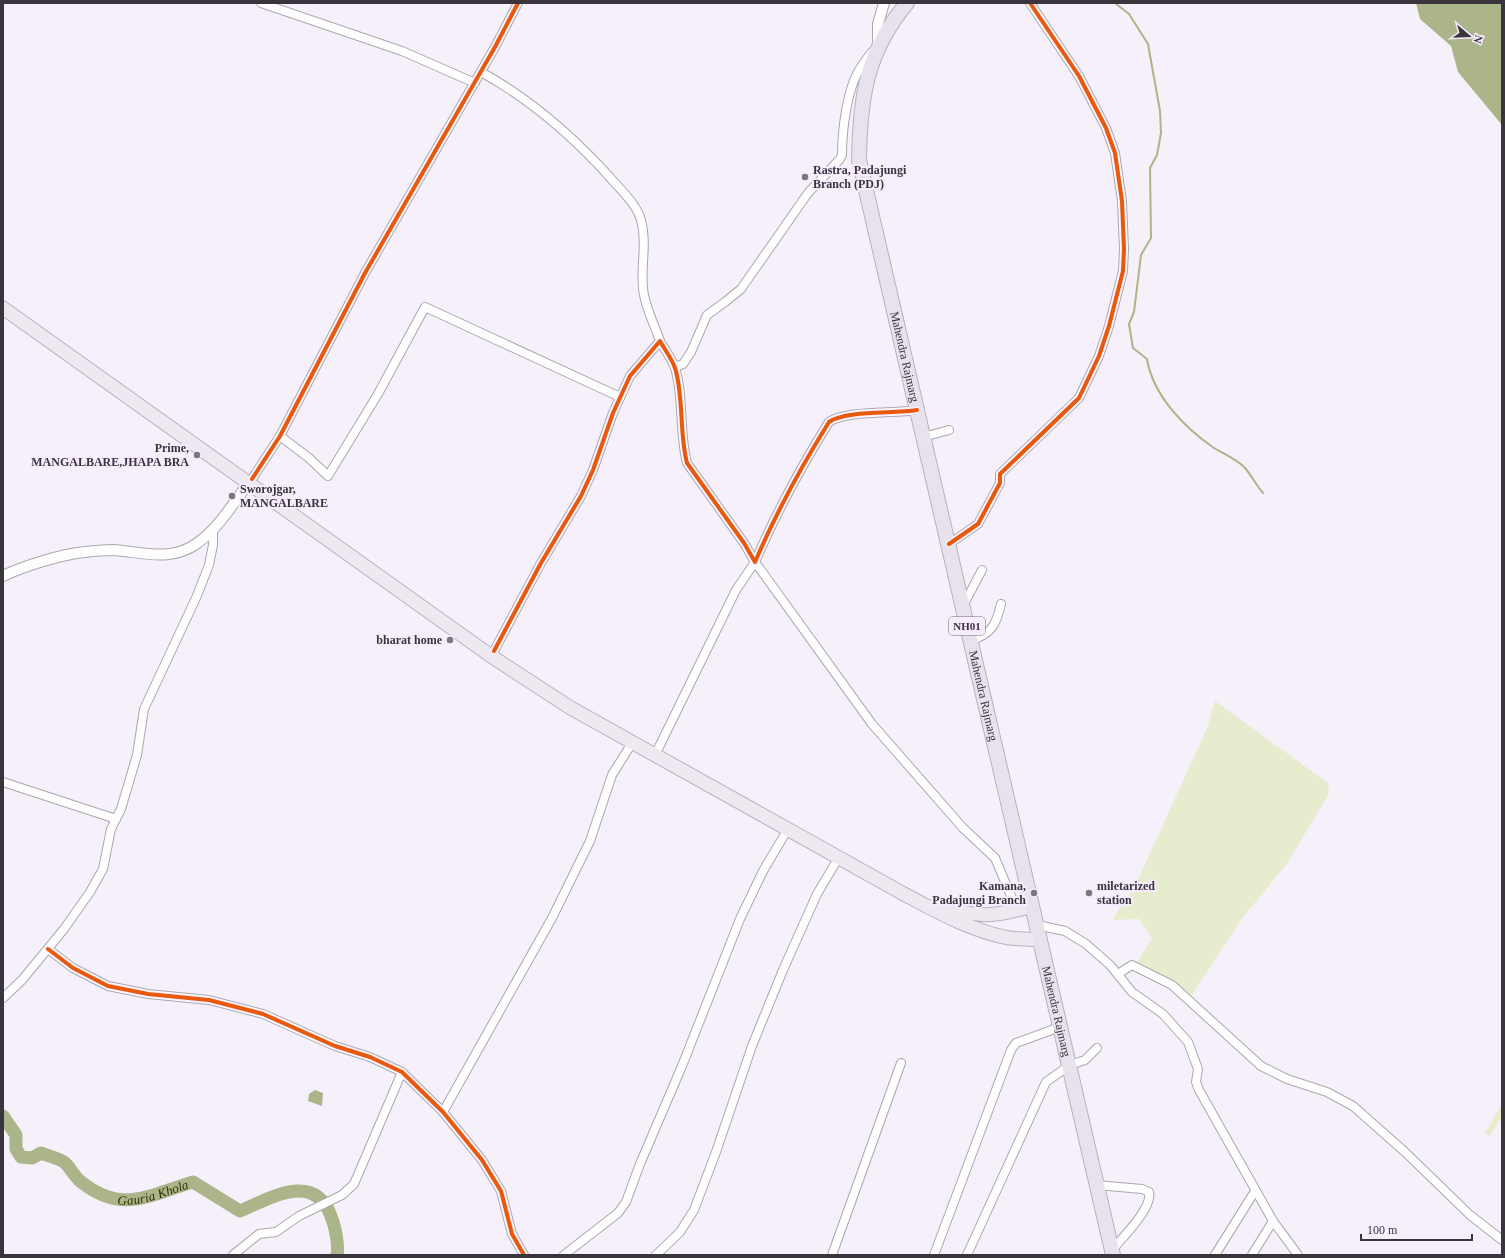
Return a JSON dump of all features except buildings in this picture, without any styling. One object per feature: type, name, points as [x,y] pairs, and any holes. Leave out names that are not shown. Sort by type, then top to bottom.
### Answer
[{"type":"highway","name":"Mahendra Rajmarg","points":[[907,3],[878,46],[867,77],[860,120],[859,160],[1113,1253]]},
{"type":"main road","points":[[3,302],[491,656],[570,707],[632,743],[953,920],[1010,938],[1040,940]]},
{"type":"main road","points":[[3,308],[494,651],[573,701],[906,887],[956,911],[974,916],[993,916],[1032,906]]},
{"type":"street","points":[[261,3],[402,51],[475,83]]},
{"type":"street","points":[[3,576],[43,562],[84,552],[112,550],[149,555],[169,555],[195,545],[213,531],[250,482],[280,436],[365,273],[475,83],[518,3]]},
{"type":"street","points":[[675,367],[683,364],[691,352],[707,315],[740,289],[808,193],[840,159],[842,155],[845,118],[852,91],[860,68],[878,46],[878,24],[884,3]]},
{"type":"street","points":[[949,544],[978,524],[1000,483],[1000,474],[1079,398],[1099,356],[1109,326],[1122,271],[1124,250],[1122,201],[1115,153],[1106,128],[1079,76],[1030,3]]},
{"type":"street","points":[[481,72],[500,83],[537,109],[577,143],[628,198],[641,219],[645,252],[644,295],[660,341],[675,367],[678,379],[684,450],[687,463],[736,530],[755,562],[872,724],[963,828],[995,858],[1017,910]]},
{"type":"street","points":[[280,436],[309,458],[328,476],[378,394],[425,307],[620,397]]},
{"type":"street","points":[[494,651],[541,562],[580,496],[593,470],[620,397],[630,376],[660,341]]},
{"type":"street","points":[[658,749],[736,590],[755,562],[771,524],[829,422],[834,419],[866,414],[917,410]]},
{"type":"street","points":[[923,437],[949,430]]},
{"type":"street","points":[[3,998],[22,980],[48,950],[87,897],[102,869],[107,841],[121,809],[137,755],[144,709],[196,598],[209,565],[213,545],[213,531]]},
{"type":"street","points":[[962,608],[982,570]]},
{"type":"street","points":[[970,642],[985,636],[998,618],[1001,604]]},
{"type":"street","points":[[443,1112],[552,918],[590,841],[612,775],[632,743]]},
{"type":"street","points":[[3,782],[116,819]]},
{"type":"street","points":[[564,1255],[614,1217],[626,1202],[640,1164],[682,1066],[740,919],[763,871],[788,829]]},
{"type":"street","points":[[656,1255],[680,1232],[694,1210],[750,1054],[783,970],[817,894],[839,857]]},
{"type":"street","points":[[1037,925],[1066,931],[1095,952],[1118,974],[1132,992],[1163,1014],[1188,1042],[1198,1069],[1196,1082],[1199,1090],[1255,1191],[1273,1221],[1298,1255]]},
{"type":"street","points":[[48,950],[73,968],[108,986],[148,994],[208,1000],[263,1014],[335,1046],[370,1057],[402,1072],[443,1112],[482,1160],[501,1191],[512,1234],[524,1255]]},
{"type":"street","points":[[1118,974],[1132,965],[1172,985],[1261,1066],[1287,1079],[1327,1092],[1353,1106],[1405,1152],[1470,1215],[1502,1240]]},
{"type":"street","points":[[934,1255],[1010,1050],[1016,1043],[1060,1027]]},
{"type":"street","points":[[967,1255],[1041,1090],[1046,1082],[1070,1065],[1085,1060],[1097,1048]]},
{"type":"street","points":[[832,1255],[901,1063]]},
{"type":"street","points":[[233,1255],[259,1234],[276,1232],[299,1216],[342,1195],[354,1184],[402,1072]]},
{"type":"street","points":[[1097,1185],[1142,1189],[1149,1192],[1150,1195],[1146,1207],[1113,1253]]},
{"type":"street","points":[[1215,1255],[1255,1191]]},
{"type":"street","points":[[1252,1255],[1273,1221]]},
{"type":"shaded area","points":[[1416,3],[1502,3],[1502,125],[1458,72],[1451,46],[1420,19]]},
{"type":"shaded area","points":[[1215,701],[1328,783],[1329,794],[1286,865],[1243,917],[1192,995],[1133,968],[1152,939],[1139,919],[1112,920],[1135,886],[1207,728]]},
{"type":"shaded area","points":[[315,1090],[323,1093],[322,1106],[308,1101],[309,1094]]},
{"type":"shaded area","points":[[1502,1103],[1502,1120],[1499,1121],[1490,1136],[1485,1134]]},
{"type":"waterway","points":[[1115,3],[1129,14],[1148,44],[1160,111],[1161,133],[1157,155],[1150,168],[1151,238],[1141,255],[1134,312],[1129,324],[1133,348],[1147,359],[1150,373],[1156,386],[1172,410],[1203,440],[1242,465],[1263,493]]},
{"type":"waterway","name":"Gauria Khola","points":[[3,1116],[16,1135],[16,1149],[21,1157],[32,1158],[41,1153],[59,1159],[66,1164],[80,1181],[95,1191],[109,1197],[122,1200],[135,1199],[193,1182],[240,1211],[278,1195],[291,1192],[303,1191],[314,1194],[323,1202],[331,1216],[336,1236],[337,1255]]},
{"type":"cycle path","points":[[252,479],[280,436],[365,273],[495,47],[518,3]]},
{"type":"cycle path","points":[[949,544],[978,524],[1000,483],[1000,474],[1079,398],[1099,356],[1109,326],[1123,271],[1124,249],[1122,201],[1115,153],[1106,128],[1079,76],[1030,3]]},
{"type":"cycle path","points":[[494,651],[541,563],[581,496],[593,470],[613,413],[630,376],[660,341],[674,365],[678,379],[683,439],[687,463],[744,543],[755,562],[789,490],[829,422],[837,418],[858,414],[917,410]]},
{"type":"cycle path","points":[[48,949],[73,968],[108,986],[148,994],[209,1000],[263,1014],[335,1046],[370,1057],[402,1072],[443,1112],[482,1160],[501,1191],[512,1234],[524,1255]]},
{"type":"place","name":"Rastra, Padajungi Branch (PDJ)","points":[[805,177]]},
{"type":"place","name":"Prime, MANGALBARE,JHAPA BRA","points":[[197,455]]},
{"type":"place","name":"Sworojgar, MANGALBARE","points":[[232,496]]},
{"type":"place","name":"bharat home","points":[[450,640]]},
{"type":"place","name":"Kamana, Padajungi Branch","points":[[1034,893]]},
{"type":"place","name":"miletarized station","points":[[1089,893]]}]
